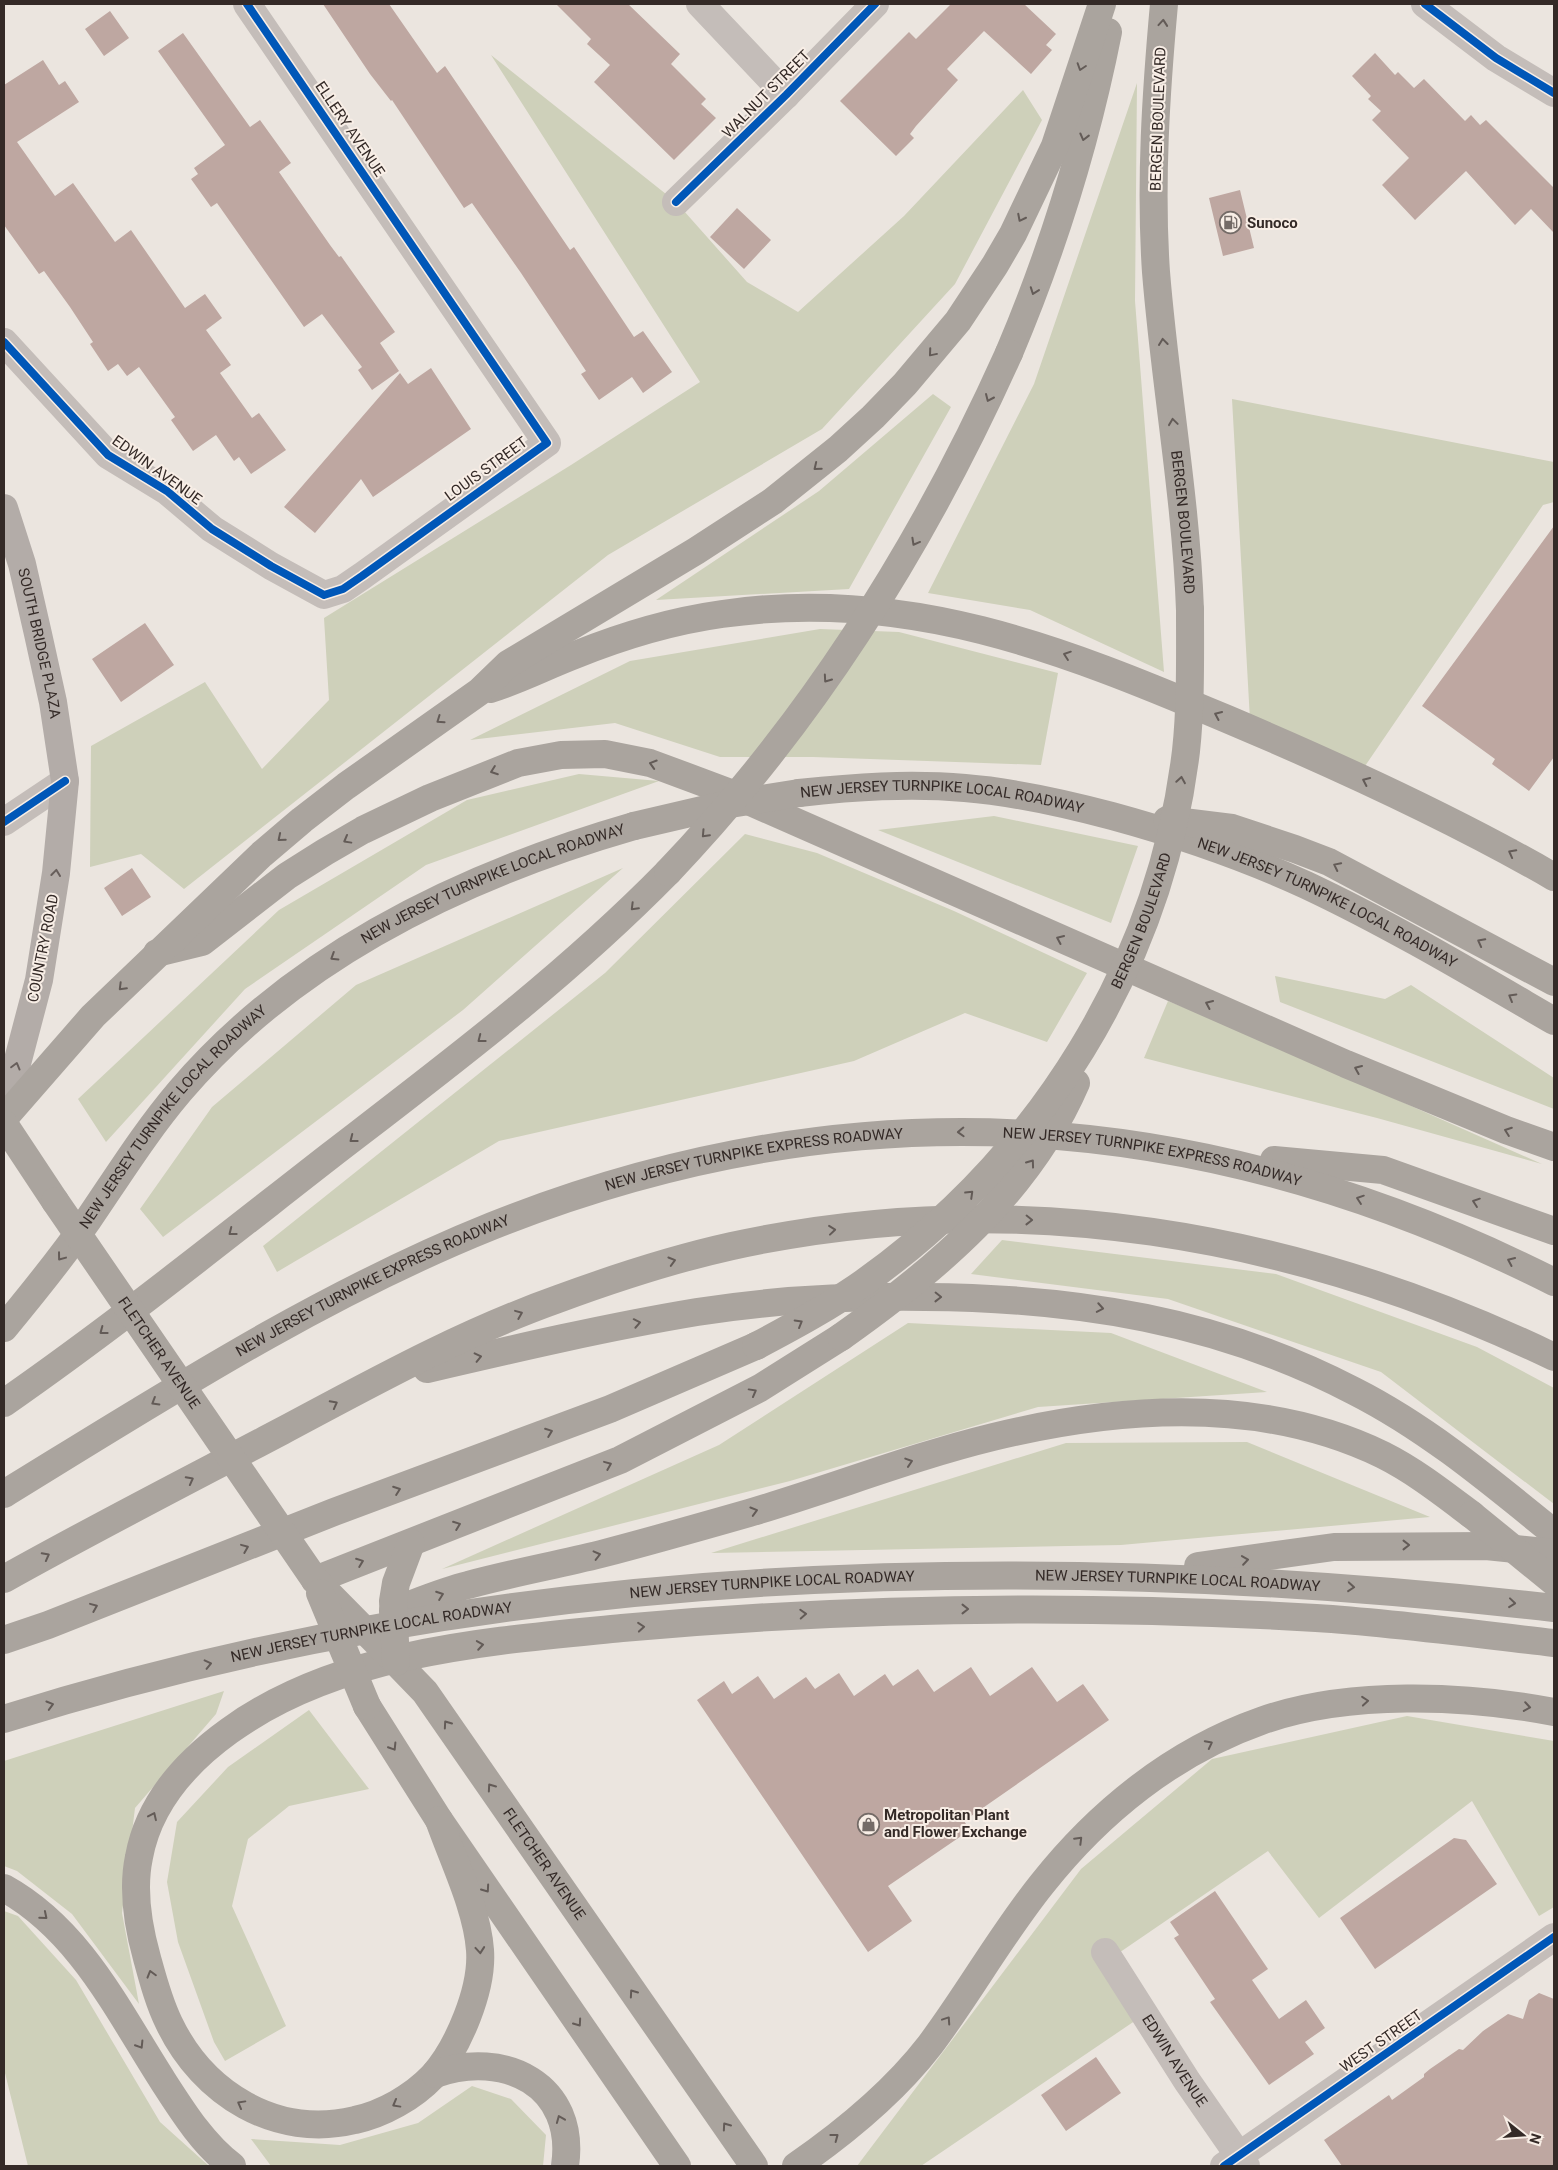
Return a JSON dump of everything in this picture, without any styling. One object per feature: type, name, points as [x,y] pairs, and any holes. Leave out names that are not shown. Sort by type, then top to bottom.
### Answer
[{"type":"highway","points":[[4,1118],[93,1016],[262,854],[302,820],[346,786],[479,692],[508,664],[696,552],[774,501],[838,449],[906,384],[946,336],[977,294],[1025,211],[1055,146],[1102,4]]},
{"type":"highway","points":[[4,1403],[56,1367],[197,1260],[520,1009],[626,915],[708,831],[745,787],[812,700],[907,557],[960,457],[1009,354],[1066,203],[1095,95],[1114,4]]},
{"type":"highway","name":"BERGEN BOULEVARD","points":[[1096,1026],[1123,973],[1146,918],[1160,874],[1177,808],[1188,720],[1190,610],[1184,513],[1156,270],[1156,114],[1164,4]]},
{"type":"highway","points":[[479,692],[508,684],[612,641],[656,628],[722,614],[825,608],[930,618],[1032,643],[1176,697],[1279,740],[1418,806],[1516,855],[1554,877]]},
{"type":"highway","points":[[157,953],[202,942],[264,894],[325,852],[430,798],[468,781],[502,768],[539,758],[582,754],[620,756],[650,763],[728,792],[1356,1068],[1489,1123],[1554,1147]]},
{"type":"highway","name":"NEW JERSEY TURNPIKE LOCAL ROADWAY","points":[[4,1328],[70,1245],[136,1149],[181,1090],[219,1049],[282,993],[351,946],[424,906],[552,852],[634,826],[715,806],[799,793],[880,786],[965,788],[1034,798],[1095,812],[1201,843],[1305,885],[1419,944],[1554,1021]]},
{"type":"highway","points":[[1095,812],[1232,828],[1296,848],[1376,886],[1554,982]]},
{"type":"highway","points":[[4,1640],[48,1625],[334,1512],[610,1409],[756,1346],[818,1312],[864,1283],[912,1246],[954,1209],[995,1168],[1031,1124],[1065,1076],[1096,1026]]},
{"type":"highway","points":[[315,1580],[620,1460],[680,1431],[780,1376],[876,1312],[950,1250],[1016,1184],[1047,1140],[1066,1107],[1096,1026]]},
{"type":"highway","name":"FLETCHER AVENUE","points":[[4,1124],[315,1580],[426,1694],[754,2166]]},
{"type":"highway","name":"NEW JERSEY TURNPIKE EXPRESS ROADWAY","points":[[4,1494],[227,1359],[350,1292],[492,1226],[558,1201],[624,1180],[760,1149],[831,1139],[901,1133],[1017,1132],[1064,1135],[1183,1152],[1253,1167],[1314,1184],[1385,1208],[1450,1234],[1554,1282]]},
{"type":"highway","points":[[1183,1152],[1383,1170],[1554,1231]]},
{"type":"highway","points":[[4,1579],[380,1379],[496,1324],[547,1303],[685,1258],[754,1242],[823,1231],[890,1224],[1000,1219],[1048,1220],[1111,1225],[1184,1235],[1256,1249],[1325,1267],[1390,1288],[1460,1315],[1554,1356]]},
{"type":"highway","points":[[380,1379],[629,1325],[699,1312],[772,1302],[839,1298],[969,1297],[1084,1306],[1194,1328],[1250,1345],[1346,1387],[1400,1417],[1447,1449],[1551,1530]]},
{"type":"highway","points":[[312,1640],[466,1585],[603,1554],[798,1499],[947,1450],[993,1437],[1081,1420],[1176,1412],[1228,1413],[1286,1422],[1328,1433],[1384,1456],[1412,1472],[1472,1516],[1554,1582]]},
{"type":"highway","points":[[396,1662],[393,1611],[396,1583],[411,1542]]},
{"type":"highway","points":[[1127,1576],[1334,1547],[1486,1546],[1554,1553]]},
{"type":"highway","name":"NEW JERSEY TURNPIKE LOCAL ROADWAY","points":[[4,1719],[114,1687],[312,1640],[463,1612],[608,1594],[854,1579],[1127,1576],[1339,1586],[1554,1608]]},
{"type":"highway","name":"FLETCHER AVENUE","points":[[315,1580],[367,1706],[439,1820],[677,2166]]},
{"type":"highway","points":[[565,2166],[566,2140],[560,2119],[550,2100],[532,2082],[512,2070],[488,2066],[459,2067],[435,2074],[397,2103],[362,2118],[316,2125],[276,2118],[241,2104],[220,2090],[205,2076],[178,2041],[167,2020],[153,1982],[142,1940],[136,1881],[143,1839],[160,1800],[182,1771],[215,1741],[265,1708],[316,1683],[400,1659],[538,1637],[720,1620],[928,1609],[1124,1610],[1319,1618],[1554,1642]]},
{"type":"highway","points":[[4,1653],[48,1625]]},
{"type":"highway","points":[[796,2166],[872,2108],[910,2069],[940,2031],[1042,1884],[1073,1847],[1117,1804],[1188,1755],[1262,1720],[1338,1704],[1397,1699],[1426,1699],[1490,1703],[1554,1712]]},
{"type":"highway","points":[[435,2074],[463,2026],[472,2006],[480,1960],[475,1920],[439,1820]]},
{"type":"highway","points":[[4,1888],[47,1918],[82,1955],[190,2122],[213,2149],[232,2166]]},
{"type":"main road","name":"SOUTH BRIDGE PLAZA","points":[[4,508],[22,564],[38,634],[53,702],[65,780]]},
{"type":"main road","name":"COUNTRY ROAD","points":[[4,1113],[39,980],[56,873],[65,780]]},
{"type":"street","name":"ELLERY AVENUE","points":[[247,4],[430,271]]},
{"type":"street","points":[[700,4],[786,95]]},
{"type":"street","name":"WALNUT STREET","points":[[676,202],[786,95],[875,4]]},
{"type":"street","points":[[1425,4],[1496,58],[1554,93]]},
{"type":"street","name":"LOUIS STREET","points":[[317,592],[324,594],[343,589],[548,442],[430,271]]},
{"type":"street","name":"EDWIN AVENUE","points":[[4,342],[108,455],[167,491],[229,539],[317,592]]},
{"type":"street","points":[[4,822],[65,780]]},
{"type":"street","name":"WEST STREET","points":[[1236,2163],[1554,1937]]},
{"type":"street","name":"EDWIN AVENUE","points":[[1105,1952],[1184,2076],[1236,2163]]},
{"type":"green space","points":[[491,55],[676,202],[747,282],[798,312],[904,216],[1023,90],[1042,120],[955,284],[822,429],[608,555],[184,889],[141,854],[90,867],[91,746],[205,682],[262,769],[329,700],[324,618],[571,465],[700,382]]},
{"type":"green space","points":[[1137,83],[1135,301],[1164,672],[1030,610],[928,593],[1034,384]]},
{"type":"green space","points":[[933,394],[951,407],[849,589],[656,600],[819,491]]},
{"type":"green space","points":[[1232,399],[1554,462],[1554,502],[1543,505],[1363,769],[1250,720]]},
{"type":"green space","points":[[820,629],[899,632],[1058,673],[1041,765],[813,757],[720,757],[615,723],[470,740],[630,661]]},
{"type":"green space","points":[[579,774],[659,781],[426,865],[245,989],[106,1142],[78,1099],[279,910],[467,800]]},
{"type":"green space","points":[[994,816],[1138,846],[1111,923],[878,830]]},
{"type":"green space","points":[[745,834],[817,853],[954,911],[1087,973],[1047,1042],[965,1013],[854,1061],[499,1141],[277,1272],[263,1246],[605,973]]},
{"type":"green space","points":[[623,868],[463,1010],[163,1237],[140,1209],[212,1107],[356,985]]},
{"type":"green space","points":[[1275,976],[1385,999],[1411,985],[1554,1078],[1554,1109],[1280,1002]]},
{"type":"green space","points":[[1168,1001],[1240,1030],[1542,1164],[1377,1118],[1144,1058]]},
{"type":"green space","points":[[1002,1240],[1276,1274],[1477,1347],[1554,1388],[1554,1504],[1381,1372],[1168,1299],[971,1274]]},
{"type":"green space","points":[[908,1323],[1111,1333],[1267,1392],[1038,1407],[790,1481],[442,1569],[719,1445]]},
{"type":"green space","points":[[1247,1442],[1430,1517],[1121,1545],[711,1553],[1066,1443]]},
{"type":"green space","points":[[224,1691],[216,1714],[135,1808],[122,1913],[139,2004],[72,1914],[17,1871],[4,1866],[4,1761]]},
{"type":"green space","points":[[309,1710],[369,1789],[289,1806],[248,1839],[232,1906],[286,2026],[225,2061],[214,2042],[178,1942],[167,1882],[177,1822],[228,1767]]},
{"type":"green space","points":[[1407,1716],[1554,1741],[1554,1907],[1539,1916],[1472,1801],[1319,1918],[1268,1851],[1110,1959],[1145,2014],[921,2166],[857,2166],[1081,1869],[1212,1759]]},
{"type":"green space","points":[[4,1911],[18,1916],[76,1980],[160,2122],[209,2166],[28,2166],[4,2069]]},
{"type":"green space","points":[[472,2086],[511,2099],[546,2135],[543,2166],[271,2166],[251,2139],[340,2145],[418,2123]]},
{"type":"building","points":[[323,4],[389,4],[437,73],[445,66],[570,250],[574,247],[634,337],[643,331],[672,372],[643,393],[632,377],[599,400],[581,374],[586,371],[521,273],[472,203],[464,208],[392,100],[370,74]]},
{"type":"building","points":[[556,4],[628,4],[680,54],[671,64],[706,99],[701,104],[716,118],[674,160],[594,82],[610,65],[587,44],[591,39]]},
{"type":"building","points":[[951,4],[1024,4],[1056,34],[1046,45],[1052,50],[1031,74],[984,31],[947,69],[958,80],[916,126],[910,134],[914,138],[896,156],[840,101],[909,32],[916,39]]},
{"type":"building","points":[[110,11],[129,38],[104,56],[85,29]]},
{"type":"building","points":[[183,33],[250,127],[260,120],[291,163],[279,172],[330,245],[339,257],[341,256],[395,332],[380,343],[399,371],[372,390],[358,370],[362,367],[322,314],[304,327],[217,203],[211,207],[191,179],[198,174],[194,168],[225,145],[158,51]]},
{"type":"building","points":[[1375,53],[1395,75],[1398,72],[1414,88],[1424,79],[1465,121],[1471,115],[1480,125],[1486,120],[1554,188],[1554,233],[1531,209],[1515,225],[1466,171],[1415,220],[1382,185],[1409,158],[1372,120],[1381,111],[1368,99],[1371,96],[1352,76]]},
{"type":"building","points":[[43,60],[59,85],[65,81],[79,102],[17,142],[55,196],[73,183],[115,242],[131,230],[185,308],[205,294],[222,318],[206,330],[231,365],[220,373],[252,418],[259,413],[286,450],[251,474],[239,457],[234,461],[216,435],[193,451],[171,420],[175,417],[139,367],[127,376],[118,364],[108,371],[90,344],[93,342],[70,307],[44,271],[39,274],[4,225],[4,85]]},
{"type":"building","name":"Sunoco","points":[[1240,190],[1254,248],[1223,256],[1209,198]]},
{"type":"building","points":[[737,208],[771,240],[744,269],[710,237]]},
{"type":"building","points":[[431,368],[471,429],[373,497],[361,479],[315,533],[284,507],[400,373],[408,384]]},
{"type":"building","points":[[1554,526],[1554,757],[1529,791],[1492,764],[1495,759],[1422,706]]},
{"type":"building","points":[[145,623],[174,665],[121,702],[92,659]]},
{"type":"building","points":[[132,868],[151,897],[122,916],[104,888]]},
{"type":"building","points":[[971,1667],[990,1696],[1032,1667],[1057,1702],[1083,1684],[1109,1720],[964,1821],[970,1830],[888,1886],[912,1921],[868,1952],[697,1700],[724,1681],[732,1694],[758,1676],[774,1699],[806,1677],[815,1689],[839,1673],[854,1696],[885,1674],[893,1686],[918,1669],[934,1692]]},
{"type":"building","points":[[1454,1838],[1466,1840],[1497,1884],[1375,1969],[1340,1918]]},
{"type":"building","points":[[1215,1891],[1268,1969],[1252,1980],[1279,2019],[1306,2000],[1325,2028],[1305,2042],[1314,2054],[1269,2085],[1210,2002],[1215,1999],[1174,1938],[1179,1935],[1170,1922]]},
{"type":"building","points":[[1539,1993],[1554,1999],[1554,2166],[1342,2166],[1324,2140],[1389,2095],[1392,2100],[1424,2077],[1424,2074],[1430,2069],[1459,2049],[1463,2050],[1483,2031],[1508,2014],[1523,2019],[1529,2000]]},
{"type":"building","points":[[1096,2057],[1121,2093],[1066,2131],[1041,2095]]},
{"type":"cycle path","points":[[4,342],[108,455],[167,491],[212,529],[271,566],[324,595],[343,589],[547,443],[247,4]]},
{"type":"cycle path","points":[[676,202],[786,95],[875,4]]},
{"type":"cycle path","points":[[1425,4],[1496,58],[1554,93]]},
{"type":"cycle path","points":[[4,822],[65,781]]},
{"type":"cycle path","points":[[1224,2166],[1554,1937]]},
{"type":"place","name":"Sunoco","points":[[1231,223]]},
{"type":"place","name":"Metropolitan Plant and Flower Exchange","points":[[868,1824]]}]
